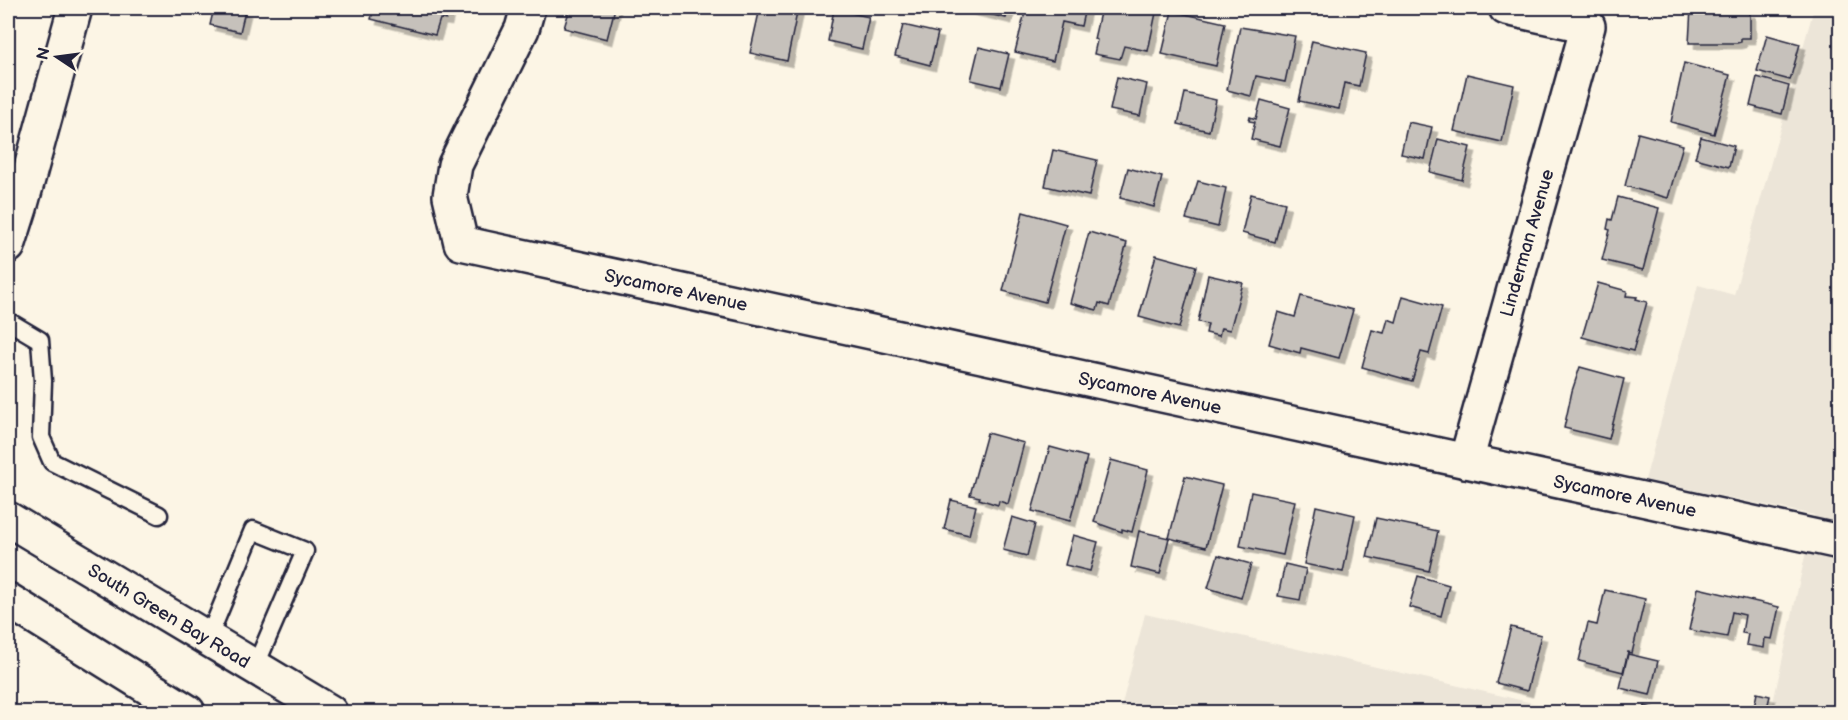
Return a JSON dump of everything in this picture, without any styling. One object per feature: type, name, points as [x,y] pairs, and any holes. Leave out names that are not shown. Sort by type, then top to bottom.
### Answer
[{"type":"street","name":"Sycamore Avenue","points":[[528,8],[522,29],[455,165],[450,195],[461,243],[1840,542]]},
{"type":"street","points":[[1506,8],[1590,17]]},
{"type":"street","points":[[8,246],[20,208],[67,9]]},
{"type":"street","name":"Linderman Avenue","points":[[1466,461],[1590,17]]},
{"type":"street","name":"South Green Bay Road","points":[[8,519],[330,712]]},
{"type":"street","points":[[8,600],[188,712]]},
{"type":"lane","points":[[8,321],[40,340],[43,381],[41,438],[52,462],[159,515]]},
{"type":"lane","points":[[208,639],[254,530],[305,550],[255,667]]},
{"type":"shaded area","points":[[1814,8],[1840,8],[1840,712],[1771,712],[1814,515],[1645,480],[1698,285],[1734,295]]},
{"type":"shaded area","points":[[1145,614],[1572,712],[1120,712]]},
{"type":"building","points":[[214,8],[245,11],[240,32],[210,25]]},
{"type":"building","points":[[374,8],[449,8],[446,20],[440,19],[435,35],[371,19]]},
{"type":"building","points":[[570,8],[615,8],[607,39],[564,28]]},
{"type":"building","points":[[760,8],[798,8],[787,61],[750,53]]},
{"type":"building","points":[[963,8],[1009,8],[1006,18]]},
{"type":"building","points":[[1026,8],[1085,8],[1081,26],[1062,22],[1053,61],[1015,52]]},
{"type":"building","points":[[1101,8],[1157,8],[1148,51],[1124,46],[1120,59],[1094,54],[1097,40],[1094,39]]},
{"type":"building","points":[[1691,8],[1738,8],[1738,12],[1750,12],[1750,38],[1741,38],[1741,42],[1737,43],[1689,43]]},
{"type":"building","points":[[834,9],[869,17],[862,49],[828,41]]},
{"type":"building","points":[[1172,11],[1225,23],[1216,66],[1162,54]]},
{"type":"building","points":[[903,25],[938,33],[930,65],[895,56]]},
{"type":"building","points":[[1240,27],[1295,36],[1285,82],[1256,76],[1251,96],[1227,90]]},
{"type":"building","points":[[1767,35],[1800,44],[1790,80],[1757,71]]},
{"type":"building","points":[[1312,41],[1366,53],[1359,86],[1344,83],[1339,109],[1299,101]]},
{"type":"building","points":[[979,47],[1009,54],[1001,87],[971,80]]},
{"type":"building","points":[[1684,63],[1730,75],[1714,134],[1671,122]]},
{"type":"building","points":[[1467,74],[1514,85],[1502,142],[1454,131]]},
{"type":"building","points":[[1117,77],[1147,84],[1140,116],[1110,110]]},
{"type":"building","points":[[1757,77],[1789,86],[1782,114],[1750,106]]},
{"type":"building","points":[[1185,93],[1216,100],[1209,131],[1178,124]]},
{"type":"building","points":[[1261,100],[1290,108],[1280,146],[1251,139],[1255,122],[1249,121],[1250,117],[1256,119]]},
{"type":"building","points":[[1408,122],[1432,127],[1425,159],[1401,154]]},
{"type":"building","points":[[1638,133],[1683,145],[1668,198],[1625,186]]},
{"type":"building","points":[[1701,137],[1734,146],[1729,167],[1695,158]]},
{"type":"building","points":[[1438,139],[1470,147],[1462,180],[1430,172]]},
{"type":"building","points":[[1053,150],[1097,160],[1089,196],[1045,186]]},
{"type":"building","points":[[1128,168],[1162,177],[1154,207],[1120,198]]},
{"type":"building","points":[[1198,181],[1226,188],[1218,227],[1186,219]]},
{"type":"building","points":[[1251,194],[1285,203],[1275,242],[1242,233]]},
{"type":"building","points":[[1618,197],[1659,208],[1643,270],[1602,260],[1610,230],[1607,229],[1609,219],[1612,220]]},
{"type":"building","points":[[1023,212],[1066,224],[1045,302],[1003,291]]},
{"type":"building","points":[[1089,232],[1127,243],[1109,306],[1099,303],[1097,310],[1070,303]]},
{"type":"building","points":[[1156,255],[1196,266],[1179,328],[1139,317]]},
{"type":"building","points":[[1208,275],[1243,283],[1230,330],[1221,328],[1219,336],[1206,333],[1208,324],[1198,322]]},
{"type":"building","points":[[1598,283],[1627,291],[1626,296],[1637,297],[1636,299],[1647,302],[1633,351],[1582,337]]},
{"type":"building","points":[[1301,296],[1353,310],[1339,358],[1301,348],[1300,353],[1269,344],[1278,312],[1295,317]]},
{"type":"building","points":[[1403,296],[1442,307],[1429,354],[1421,352],[1412,381],[1362,367],[1372,330],[1384,333],[1388,319],[1396,322]]},
{"type":"building","points":[[1580,367],[1624,379],[1609,439],[1564,428]]},
{"type":"building","points":[[987,433],[1024,443],[1008,504],[999,501],[998,505],[970,495]]},
{"type":"building","points":[[1050,447],[1087,457],[1070,521],[1032,511]]},
{"type":"building","points":[[1111,460],[1148,470],[1132,532],[1122,529],[1122,532],[1094,522]]},
{"type":"building","points":[[1185,476],[1222,485],[1206,547],[1169,538]]},
{"type":"building","points":[[1251,492],[1295,501],[1283,555],[1240,546]]},
{"type":"building","points":[[951,500],[976,506],[969,535],[944,529]]},
{"type":"building","points":[[1316,506],[1355,515],[1343,572],[1304,564]]},
{"type":"building","points":[[1012,517],[1035,524],[1027,556],[1003,550]]},
{"type":"building","points":[[1376,518],[1438,531],[1429,571],[1367,557]]},
{"type":"building","points":[[1139,531],[1169,538],[1160,574],[1131,567]]},
{"type":"building","points":[[1073,535],[1098,542],[1090,571],[1065,565]]},
{"type":"building","points":[[1218,555],[1251,564],[1241,598],[1208,588]]},
{"type":"building","points":[[1285,564],[1306,569],[1300,600],[1278,596]]},
{"type":"building","points":[[1418,576],[1449,585],[1441,616],[1409,607]]},
{"type":"building","points":[[1698,588],[1779,607],[1772,639],[1765,638],[1764,648],[1746,645],[1748,634],[1742,633],[1745,615],[1732,612],[1727,637],[1689,630]]},
{"type":"building","points":[[1605,590],[1645,599],[1632,653],[1628,652],[1623,672],[1579,661],[1588,623],[1597,625]]},
{"type":"building","points":[[1511,627],[1541,635],[1527,691],[1496,683]]},
{"type":"building","points":[[1628,654],[1658,661],[1650,695],[1620,688]]},
{"type":"building","points":[[1757,693],[1770,696],[1766,712],[1753,712]]},
{"type":"building","points":[[1645,706],[1659,710],[1659,712],[1643,712]]}]
